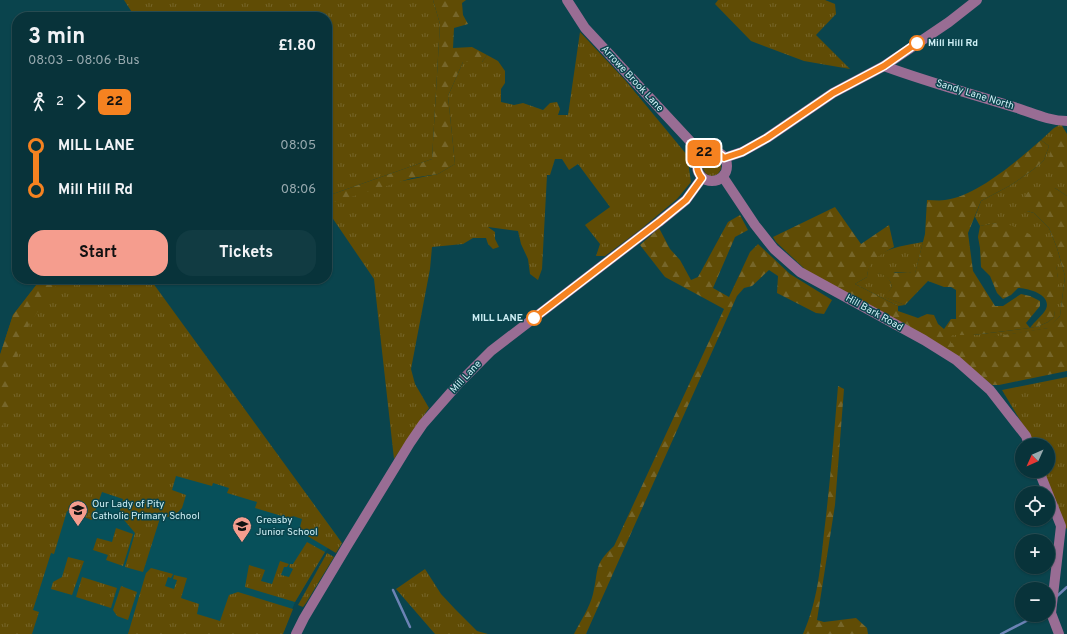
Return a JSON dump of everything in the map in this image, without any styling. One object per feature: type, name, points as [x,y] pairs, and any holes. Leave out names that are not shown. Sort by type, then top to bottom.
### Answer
[{"type":"street","name":"Arrowe Brook Lane","points":[[567,0],[585,28],[702,154]]},
{"type":"street","points":[[724,158],[742,152],[767,138],[833,93],[884,66],[949,22],[977,0]]},
{"type":"street","name":"Sandy Lane North","points":[[884,66],[1056,121],[1067,121]]},
{"type":"street","points":[[712,151],[718,153],[724,158],[727,167],[722,177],[712,182],[702,178],[696,166],[702,154],[712,151]]},
{"type":"street","name":"Hill Bark Road","points":[[722,177],[755,225],[774,249],[800,272],[924,340],[956,360],[990,390],[1027,438]]},
{"type":"street","name":"Mill Lane","points":[[296,634],[304,618],[410,443],[423,424],[455,388],[491,351],[686,200],[702,178]]},
{"type":"street","points":[[1043,478],[1061,526],[1051,614],[1059,634]]},
{"type":"shaded area","points":[[0,434],[308,496],[338,537],[325,552],[295,602],[283,634],[0,634]]},
{"type":"green space","points":[[124,0],[433,0],[440,24],[432,159],[332,194],[332,12],[132,12]]},
{"type":"green space","points":[[433,0],[466,0],[462,3],[463,15],[468,24],[454,28],[453,48],[472,47],[487,55],[482,62],[463,62],[448,96],[455,164],[438,174],[412,178],[335,202],[332,198],[332,194],[432,159],[440,24]]},
{"type":"green space","points":[[718,0],[825,0],[835,4],[836,14],[816,35],[850,69],[804,61],[751,41],[715,4]]},
{"type":"green space","points":[[580,32],[625,80],[687,155],[691,182],[677,199],[605,256],[596,256],[600,244],[585,225],[610,207],[578,164],[569,170],[562,159],[555,159],[550,175],[547,175],[542,269],[538,280],[530,274],[528,259],[521,244],[518,231],[488,227],[495,232],[495,239],[499,247],[493,249],[488,244],[486,238],[473,238],[463,244],[432,247],[430,269],[411,369],[415,384],[429,408],[394,459],[374,279],[332,217],[332,195],[438,174],[455,164],[448,96],[463,62],[482,62],[487,55],[498,61],[505,71],[505,83],[501,89],[501,102],[514,105],[523,103],[543,110],[550,103],[557,102],[560,109],[558,115],[568,115]]},
{"type":"green space","points":[[1061,124],[1067,134],[1067,196],[1055,188],[1027,211],[1034,213],[1049,228],[1057,248],[1065,276],[1060,316],[1049,328],[951,344],[951,335],[973,335],[1030,328],[1048,322],[1054,317],[1058,279],[1056,266],[997,223],[980,226],[975,217],[981,201],[1011,185],[1044,160],[1049,146],[1041,140],[1054,128]]},
{"type":"green space","points":[[1067,136],[1067,183],[1047,165],[1053,142]]},
{"type":"green space","points":[[1041,140],[1049,146],[1044,160],[1011,185],[981,201],[968,233],[973,271],[995,306],[1003,306],[1021,294],[1030,296],[1040,301],[1040,306],[1026,323],[1030,328],[973,335],[951,335],[951,343],[1048,328],[1060,316],[1065,276],[1057,248],[1049,228],[1034,213],[1027,211],[1022,206],[1024,198],[1028,192],[1055,188],[1067,196],[1067,371],[999,385],[992,385],[970,367],[809,273],[776,242],[773,237],[835,207],[861,244],[889,225],[894,247],[884,252],[876,259],[868,271],[867,277],[855,284],[898,306],[898,311],[918,318],[927,314],[934,315],[938,324],[944,329],[951,319],[956,319],[956,290],[951,287],[944,287],[928,281],[905,305],[884,297],[892,287],[891,284],[887,277],[876,273],[890,270],[895,273],[915,273],[925,234],[927,200],[945,200],[970,192],[1009,167]]},
{"type":"green space","points":[[712,158],[718,161],[721,167],[718,173],[712,176],[706,173],[703,167],[706,161]]},
{"type":"green space","points":[[740,215],[748,230],[735,237],[713,288],[729,297],[750,252],[758,244],[790,274],[832,300],[824,314],[816,313],[777,293],[778,276],[769,270],[752,286],[744,288],[737,296],[586,634],[574,634],[592,599],[600,563],[614,546],[724,309],[665,277],[640,245],[659,228],[670,249],[680,260],[691,280],[698,277],[728,222]]},
{"type":"green space","points":[[998,223],[1013,226],[1042,242],[1055,261],[1058,283],[1054,317],[1048,322],[1030,328],[1046,309],[1047,304],[1045,299],[1038,293],[1022,288],[1018,288],[1011,295],[1003,299],[997,293],[990,276],[981,267],[978,237],[980,226]]},
{"type":"green space","points":[[923,242],[915,274],[908,272],[878,273],[888,277],[892,287],[885,297],[905,305],[898,306],[855,284],[867,277],[873,260],[888,250]]},
{"type":"green space","points":[[37,284],[154,284],[342,543],[336,553],[299,531],[302,519],[293,516],[292,519],[255,508],[257,502],[227,493],[229,488],[213,483],[212,486],[176,476],[172,490],[186,495],[182,508],[172,518],[161,515],[143,572],[125,567],[135,533],[119,514],[123,499],[102,492],[92,520],[67,511],[54,554],[51,553],[33,610],[39,612],[32,634],[0,634],[0,355],[13,315]]},
{"type":"green space","points":[[37,284],[57,284],[29,324],[11,375],[9,407],[0,434],[0,355],[13,315]]},
{"type":"green space","points":[[1067,377],[1067,528],[1064,530],[1055,506],[1055,486],[1048,486],[1045,478],[1055,478],[1055,438],[1030,438],[1002,390]]},
{"type":"green space","points":[[838,386],[844,389],[835,505],[817,620],[824,622],[856,618],[867,628],[868,634],[803,634],[812,609],[820,572]]},
{"type":"green space","points":[[116,528],[133,534],[123,566],[106,560],[108,555],[93,550],[97,538],[112,542]]},
{"type":"green space","points":[[307,542],[325,552],[295,602],[245,587],[249,565],[265,570],[261,581],[272,584],[280,561],[289,564],[287,567],[284,567],[281,575],[289,577],[293,569],[289,567],[290,564],[293,564]]},
{"type":"green space","points":[[327,553],[334,557],[303,607],[298,605]]},
{"type":"green space","points":[[68,557],[84,561],[72,595],[51,589],[53,582],[62,577]]},
{"type":"green space","points":[[151,568],[173,574],[171,578],[168,577],[165,586],[174,589],[177,580],[173,579],[174,575],[187,578],[181,598],[199,604],[197,614],[220,621],[229,595],[238,592],[293,609],[283,634],[128,634],[146,573]]},
{"type":"green space","points":[[425,569],[441,594],[455,609],[477,631],[488,634],[435,634],[396,589]]},
{"type":"green space","points":[[82,577],[117,588],[111,608],[76,597]]},
{"type":"green space","points":[[121,586],[137,592],[128,620],[117,616],[113,610]]},
{"type":"waterway","points":[[1056,597],[1067,587]]},
{"type":"waterway","points":[[393,590],[410,627]]},
{"type":"waterway","points":[[1001,634],[1024,622]]},
{"type":"bus line","name":"22","points":[[534,318],[686,200],[702,178],[696,166],[702,154],[712,151],[718,153],[724,158],[742,152],[767,138],[833,93],[884,66],[917,43]]},
{"type":"place","name":"Mill Hill Rd","points":[[917,43]]},
{"type":"place","name":"MILL LANE","points":[[534,318]]},
{"type":"place","name":"Our Lady of Pity Catholic Primary School","points":[[78,527]]},
{"type":"place","name":"Greasby Junior School","points":[[242,543]]}]
